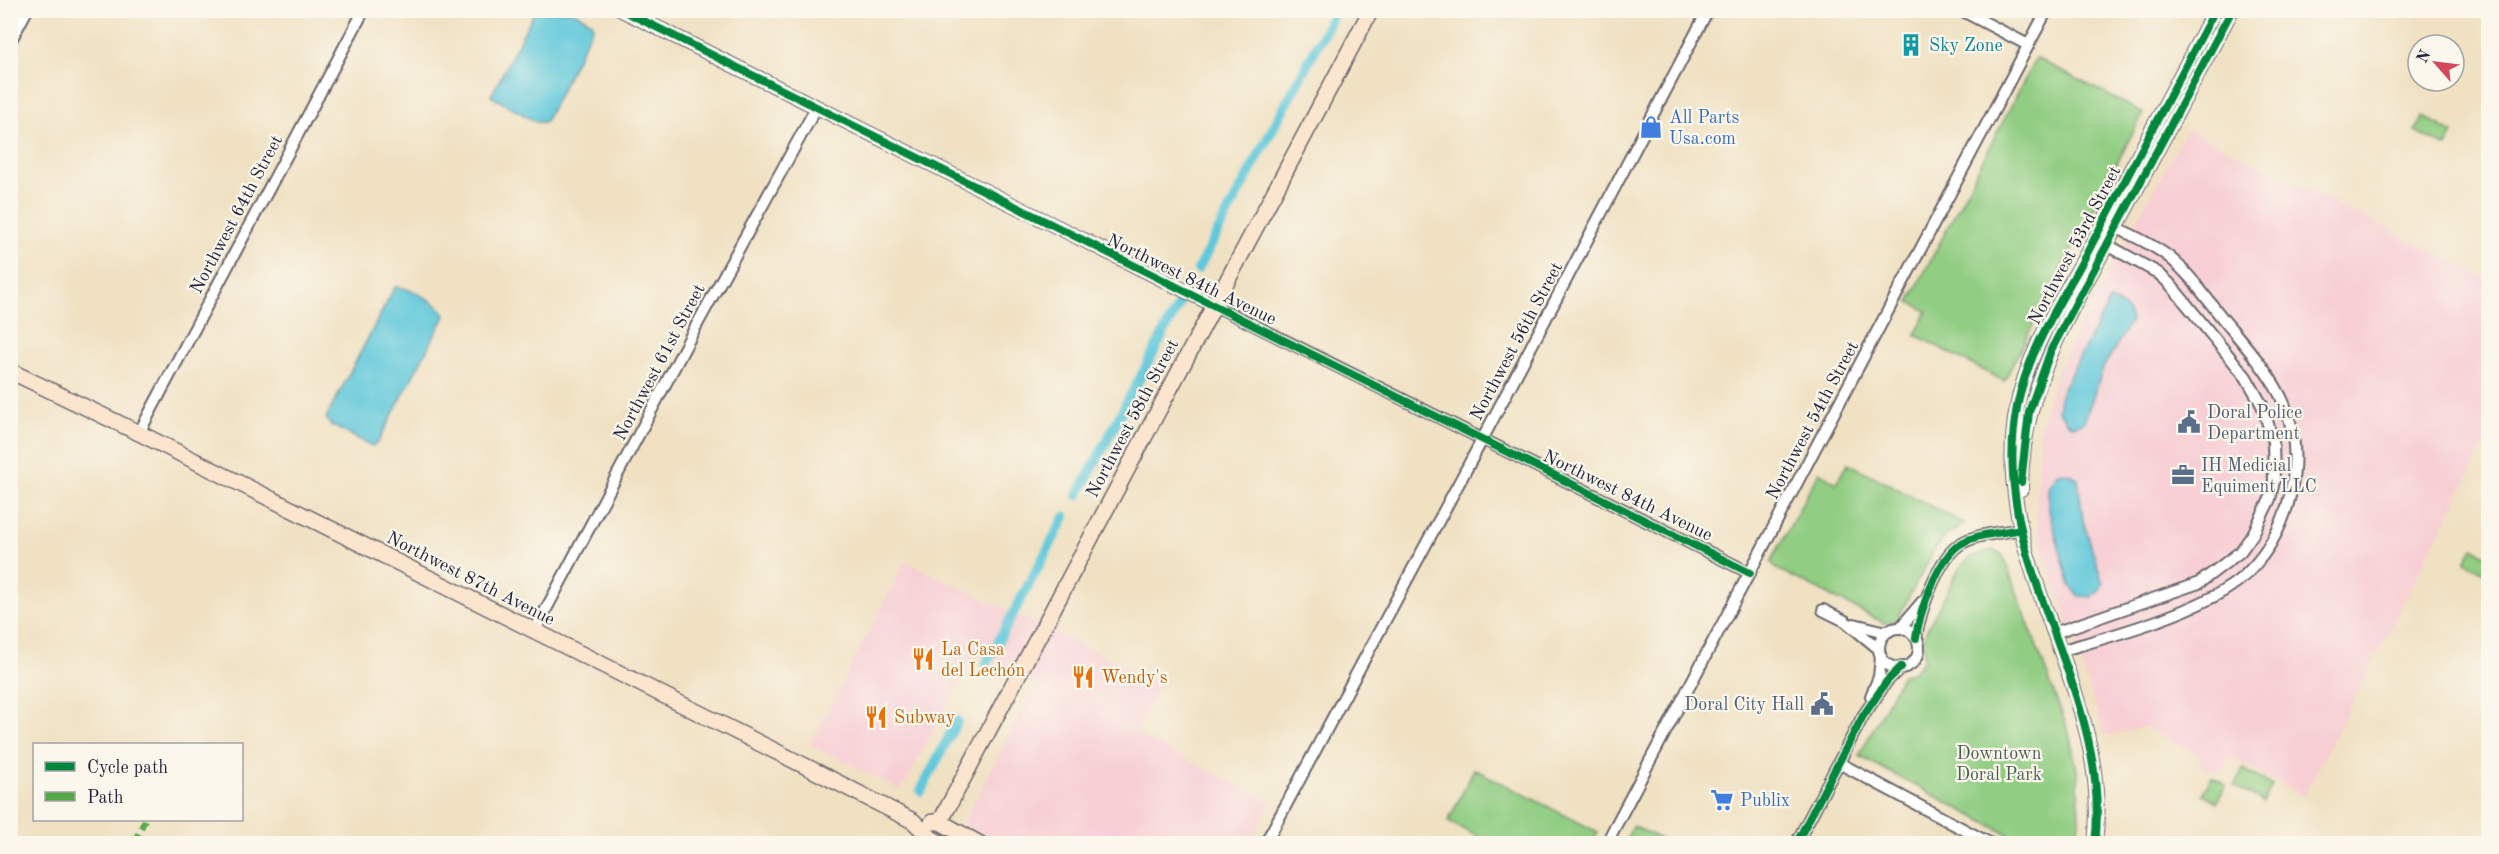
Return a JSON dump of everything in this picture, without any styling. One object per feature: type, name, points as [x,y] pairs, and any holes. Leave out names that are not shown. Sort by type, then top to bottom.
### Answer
[{"type":"main road","name":"Northwest 58th Street","points":[[940,822],[1371,10]]},
{"type":"main road","name":"Northwest 87th Avenue","points":[[10,371],[139,433],[913,822],[934,842]]},
{"type":"main road","name":"Northwest 87th Avenue","points":[[913,822],[940,822],[980,843]]},
{"type":"street","points":[[10,42],[27,10]]},
{"type":"street","name":"Northwest 64th Street","points":[[139,433],[364,10]]},
{"type":"street","name":"Northwest 84th Avenue","points":[[622,10],[1750,573]]},
{"type":"street","name":"Northwest 56th Street","points":[[1265,843],[1482,440],[1708,10]]},
{"type":"street","points":[[1961,10],[2028,45]]},
{"type":"street","name":"Northwest 54th Street","points":[[1606,843],[2047,10]]},
{"type":"street","name":"Northwest 53rd Street","points":[[2018,509],[2026,423],[2037,385],[2101,241],[2215,10]]},
{"type":"street","name":"Northwest 53rd Street","points":[[2110,224],[2232,10]]},
{"type":"street","name":"Northwest 61st Street","points":[[534,632],[689,340],[816,108]]},
{"type":"street","points":[[2060,651],[2181,611],[2228,588],[2254,566],[2264,553],[2284,516],[2292,485],[2294,464],[2288,415],[2280,395],[2260,365],[2181,268],[2167,256],[2110,224]]},
{"type":"street","points":[[2054,633],[2199,583],[2240,552],[2253,534],[2270,499],[2274,481],[2273,440],[2262,405],[2246,377],[2189,306],[2158,273],[2101,241]]},
{"type":"street","name":"Northwest 53rd Street","points":[[2095,843],[2098,802],[2092,748],[2021,529],[2012,488],[2011,461],[2017,406],[2038,344],[2101,241]]},
{"type":"street","points":[[2189,306],[2203,295]]},
{"type":"street","points":[[2017,406],[2026,423]]},
{"type":"street","points":[[1863,716],[1887,681],[1901,668],[1909,665],[1916,656],[1918,650],[1916,638],[1928,595],[1950,553],[1961,543],[1981,536],[2021,529]]},
{"type":"street","points":[[1796,843],[1863,716],[1879,677],[1881,638],[1894,629],[1928,595]]},
{"type":"street","points":[[1823,610],[1845,621],[1874,629],[1910,631],[1916,638]]},
{"type":"street","points":[[1845,621],[1890,665],[1901,668]]},
{"type":"street","points":[[1839,763],[1991,843]]},
{"type":"street","name":"Northwest 58th Street","points":[[934,842],[940,822]]},
{"type":"shaded area","points":[[2187,129],[2488,279],[2488,438],[2304,796],[2230,758],[2217,775],[2197,763],[2199,755],[2144,727],[2105,736],[2041,542],[2036,514],[2040,426],[2058,368]]},
{"type":"shaded area","points":[[905,561],[1160,683],[1136,732],[1097,714],[1271,802],[1249,843],[999,843],[969,829],[965,819],[1036,684],[975,654],[901,790],[810,745]]},
{"type":"green space","points":[[2036,58],[2143,113],[2004,381],[1915,335],[1927,311],[1909,302]]},
{"type":"green space","points":[[2423,116],[2453,133],[2446,147],[2415,131]]},
{"type":"green space","points":[[1848,463],[1965,524],[1948,534],[1936,547],[1896,621],[1884,623],[1777,569],[1771,562],[1819,472],[1836,483]]},
{"type":"green space","points":[[2473,548],[2488,556],[2488,574],[2465,562]]},
{"type":"green space","name":"Downtown Doral Park","points":[[1993,550],[2003,556],[2069,733],[2078,774],[2077,843],[2024,843],[1859,756],[1902,675],[1913,672],[1924,660],[1924,635],[1959,569],[1970,558]]},
{"type":"green space","points":[[1474,769],[1598,832],[1592,843],[1491,843],[1448,822]]},
{"type":"green space","points":[[2243,769],[2272,785],[2263,802],[2234,786]]},
{"type":"green space","points":[[2212,777],[2226,785],[2217,802],[2203,794]]},
{"type":"green space","points":[[1633,826],[1669,843],[1624,843]]},
{"type":"water","points":[[535,11],[572,11],[592,22],[593,27],[545,122],[536,122],[491,96]]},
{"type":"water","points":[[395,287],[407,289],[423,297],[438,306],[445,316],[378,442],[372,446],[331,425],[326,418]]},
{"type":"water","points":[[2110,300],[2124,308],[2131,321],[2104,366],[2084,422],[2074,426],[2068,423],[2058,411],[2061,392]]},
{"type":"water","points":[[2061,472],[2078,479],[2083,520],[2103,584],[2093,597],[2079,596],[2070,586],[2049,511],[2048,488],[2055,475]]},
{"type":"waterway","points":[[1198,269],[1336,10]]},
{"type":"waterway","points":[[1078,495],[1179,304]]},
{"type":"waterway","points":[[986,664],[1065,517]]},
{"type":"waterway","points":[[921,791],[957,721]]},
{"type":"marked path","points":[[133,844],[144,821]]},
{"type":"cycle path","points":[[622,10],[1750,573]]},
{"type":"cycle path","points":[[2095,844],[2097,805],[2086,729],[2036,583],[2017,511],[2012,460],[2014,425],[2022,387],[2036,348],[2215,10]]},
{"type":"cycle path","points":[[2021,482],[2029,412],[2051,350],[2232,10]]},
{"type":"cycle path","points":[[1916,638],[1921,614],[1931,586],[1946,559],[1954,550],[1962,543],[1976,537],[2021,529]]},
{"type":"cycle path","points":[[1796,844],[1863,716],[1887,681],[1901,667]]},
{"type":"place","name":"Sky Zone","points":[[1911,45]]},
{"type":"place","name":"All Parts Usa.com","points":[[1651,127]]},
{"type":"place","name":"Doral Police Department","points":[[2189,422]]},
{"type":"place","name":"IH Medicial Equiment LLC","points":[[2183,475]]},
{"type":"place","name":"La Casa del Lechón","points":[[923,659]]},
{"type":"place","name":"Wendy's","points":[[1083,677]]},
{"type":"place","name":"Doral City Hall","points":[[1822,704]]},
{"type":"place","name":"Subway","points":[[876,717]]},
{"type":"place","name":"Publix","points":[[1722,800]]}]
